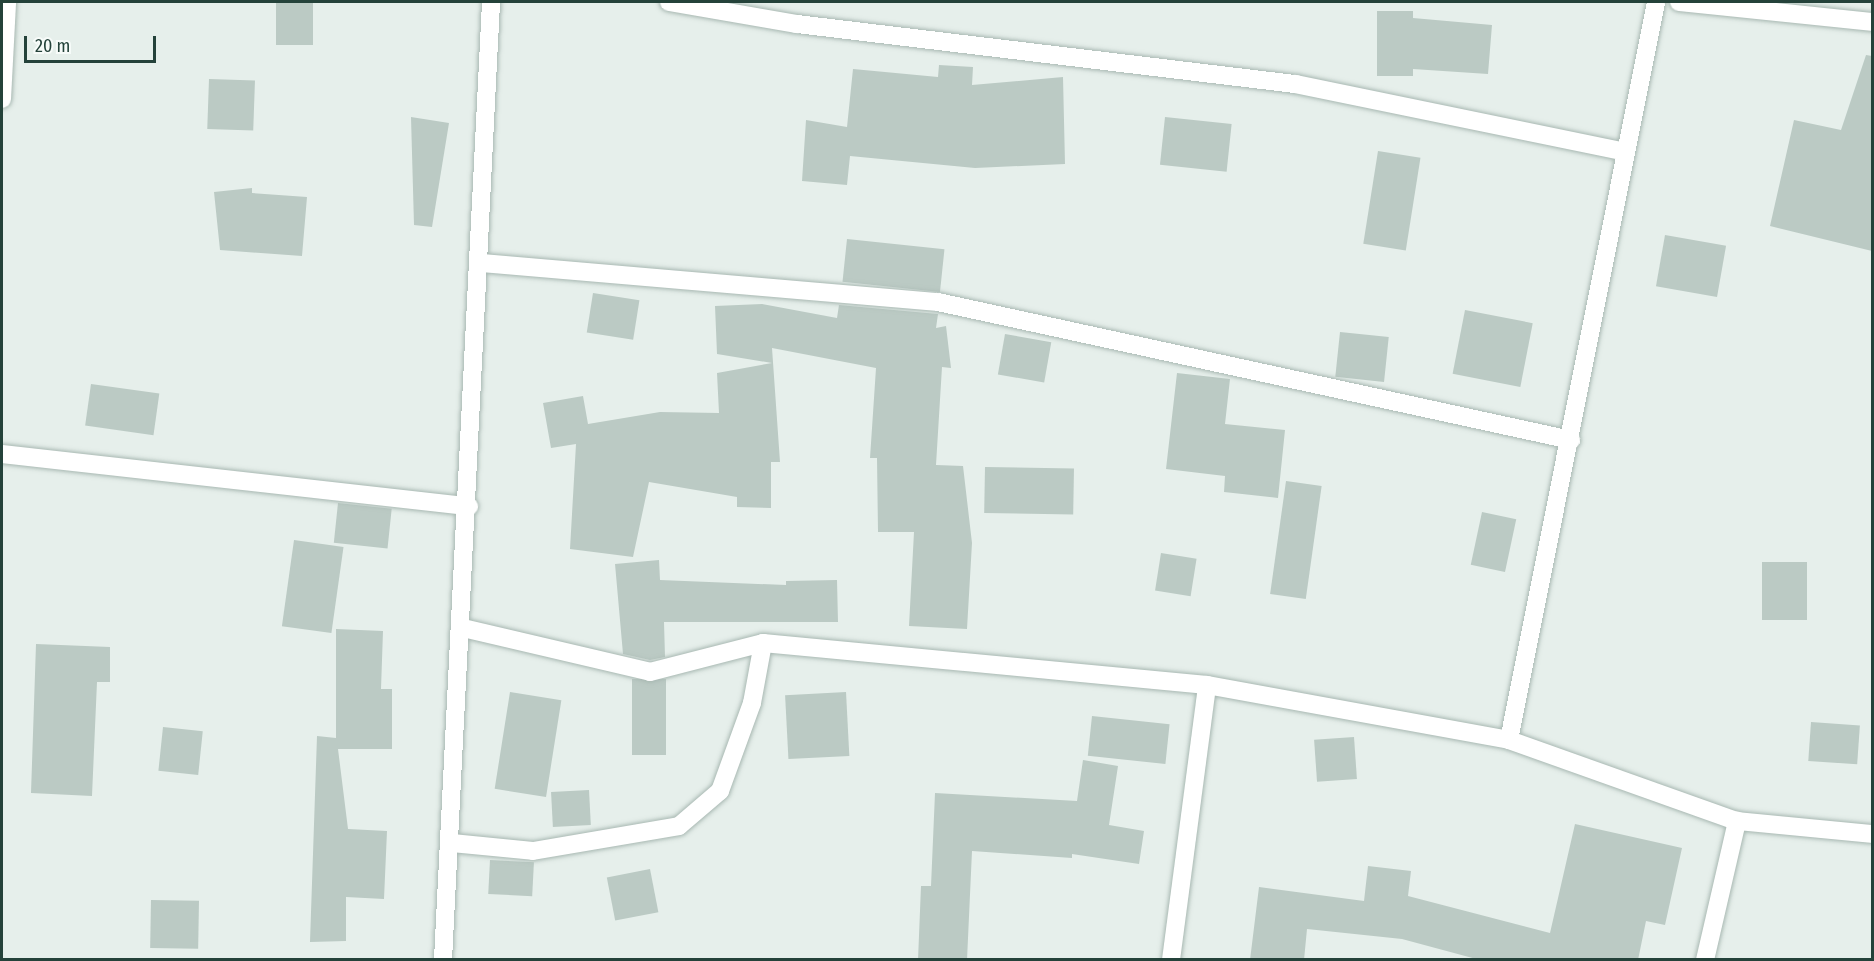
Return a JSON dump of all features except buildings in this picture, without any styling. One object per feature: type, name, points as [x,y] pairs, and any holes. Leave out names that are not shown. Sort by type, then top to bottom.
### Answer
[{"type":"street","points":[[2,99],[7,2]]},
{"type":"street","points":[[443,960],[452,843],[482,262],[491,2]]},
{"type":"street","points":[[669,2],[797,24],[1295,84],[1622,151]]},
{"type":"street","points":[[1509,740],[1571,440],[1622,151],[1656,2]]},
{"type":"street","points":[[1679,2],[1872,22]]},
{"type":"street","points":[[482,262],[938,302],[1571,440]]},
{"type":"street","points":[[2,454],[469,506]]},
{"type":"street","points":[[463,628],[650,672],[763,643],[1208,685],[1509,740],[1737,821],[1872,834]]},
{"type":"street","points":[[452,843],[534,851],[679,826],[720,791],[752,703],[763,643]]},
{"type":"street","points":[[1171,960],[1208,685]]},
{"type":"street","points":[[1705,960],[1737,821]]}]
